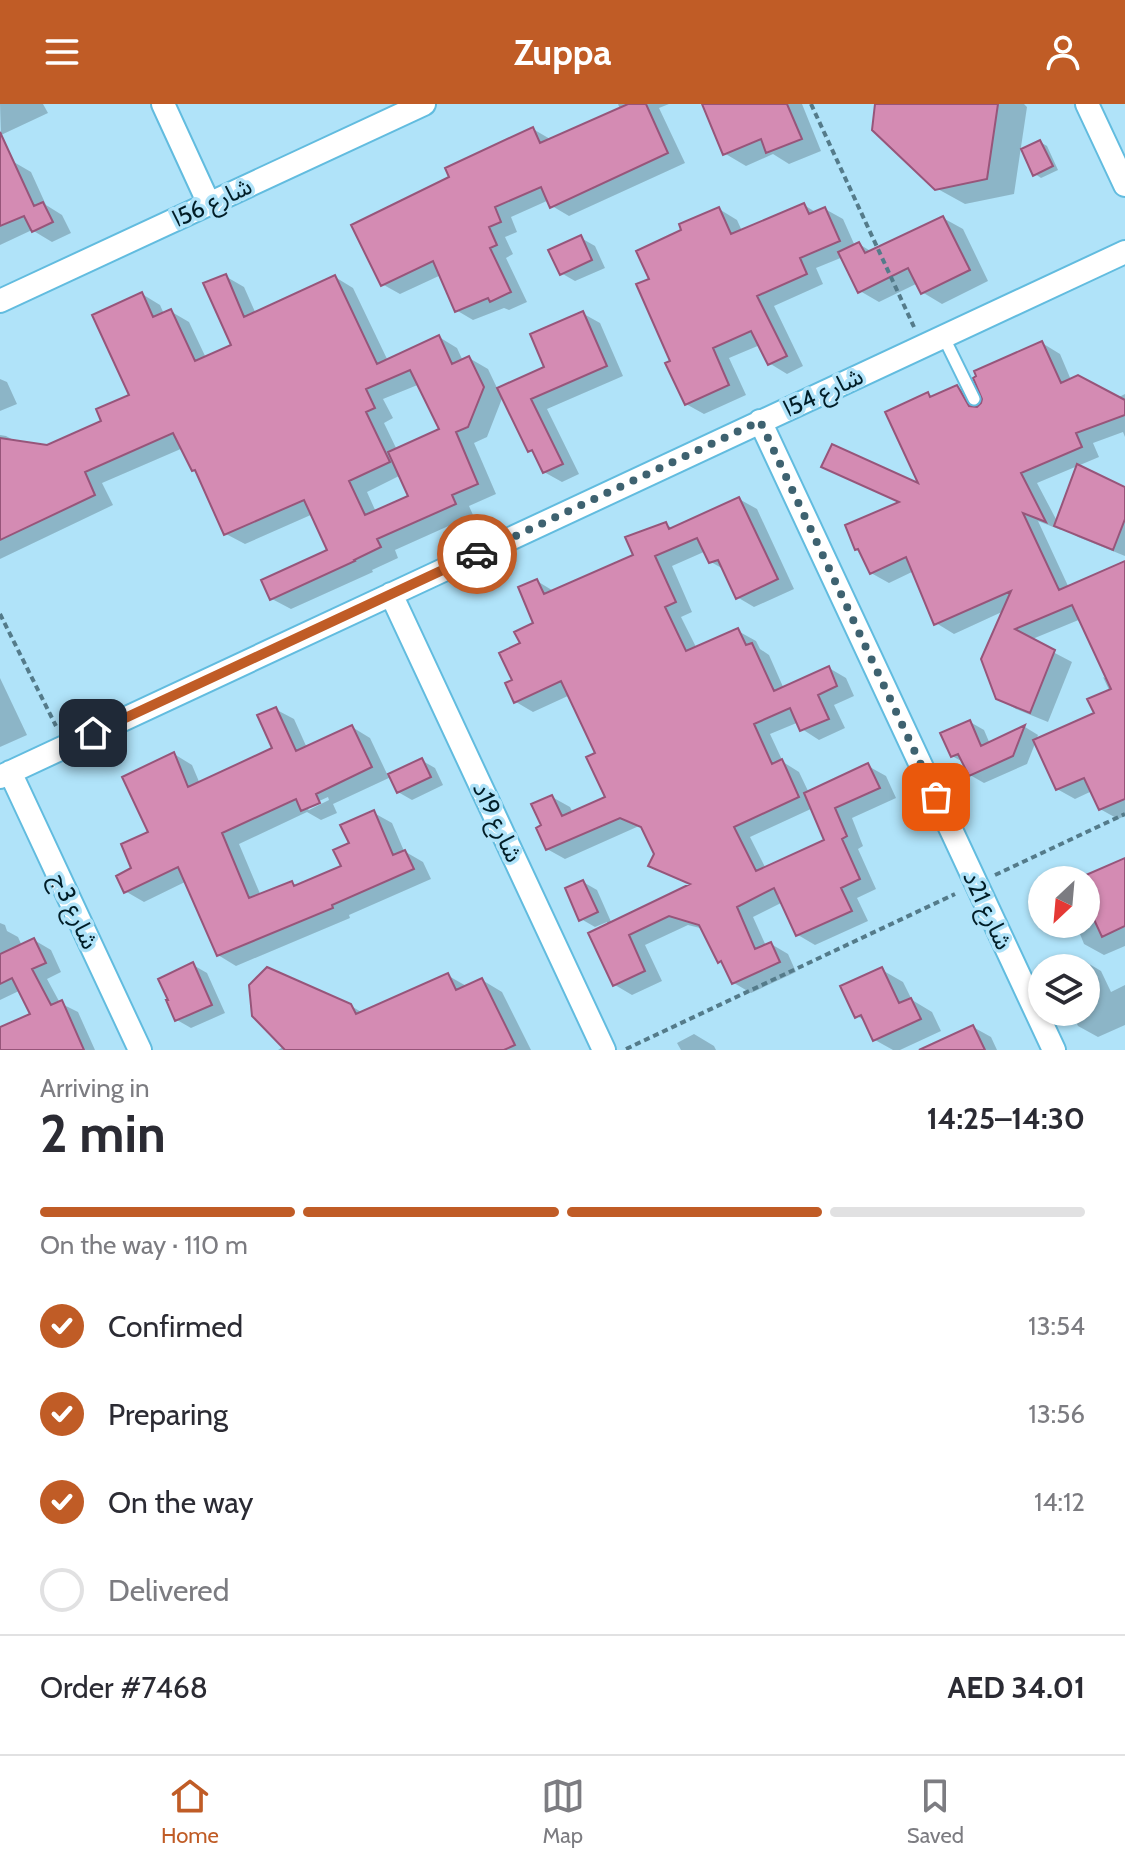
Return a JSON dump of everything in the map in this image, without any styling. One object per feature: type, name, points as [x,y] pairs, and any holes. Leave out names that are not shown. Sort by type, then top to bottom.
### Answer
[{"type":"street","points":[[163,104],[209,204]]},
{"type":"street","name":"شارع 56ا","points":[[0,301],[424,104]]},
{"type":"street","points":[[1087,104],[1125,185]]},
{"type":"street","name":"شارع 54ا","points":[[5,774],[1125,252]]},
{"type":"street","name":"شارع 21د","points":[[760,421],[1054,1050]]},
{"type":"street","name":"شارع 19د","points":[[391,594],[604,1050]]},
{"type":"street","name":"شارع 3ج","points":[[5,774],[140,1050]]},
{"type":"lane","points":[[933,341],[974,399]]},
{"type":"path","points":[[811,104],[933,341]]},
{"type":"path","points":[[0,614],[66,746]]},
{"type":"path","points":[[624,1050],[1125,814]]},
{"type":"building","points":[[628,104],[646,104],[668,153],[550,208],[541,187],[495,207],[501,222],[489,227],[497,245],[490,248],[511,292],[455,312],[433,261],[381,286],[351,225],[449,177],[445,168],[533,127],[540,143]]},
{"type":"building","points":[[702,104],[787,104],[802,139],[766,153],[761,139],[723,155]]},
{"type":"building","points":[[875,104],[998,104],[987,179],[935,190],[872,130]]},
{"type":"building","points":[[0,132],[34,206],[43,202],[53,222],[32,232],[24,216],[0,226]]},
{"type":"building","points":[[1040,140],[1053,166],[1033,176],[1021,149]]},
{"type":"building","points":[[804,203],[809,214],[825,207],[840,241],[800,258],[807,274],[757,296],[787,356],[768,365],[751,331],[713,348],[729,385],[685,405],[665,363],[670,361],[636,284],[649,279],[636,251],[681,230],[679,224],[719,207],[731,234]]},
{"type":"building","points":[[943,216],[970,270],[921,294],[908,268],[858,293],[838,252],[859,242],[865,253]]},
{"type":"building","points":[[581,235],[592,260],[560,275],[548,250]]},
{"type":"building","points":[[226,274],[244,317],[335,275],[377,364],[439,335],[452,364],[469,356],[484,387],[468,427],[456,432],[478,484],[452,495],[456,504],[377,539],[381,547],[270,600],[261,580],[327,550],[304,500],[224,535],[195,470],[192,471],[173,433],[85,472],[95,495],[0,540],[0,438],[47,445],[101,421],[96,409],[129,395],[92,315],[142,292],[153,317],[171,309],[195,361],[231,345],[203,283]],"holes":[[[410,370],[439,429],[388,452],[408,496],[365,515],[349,481],[390,462],[366,412],[375,408],[366,389]]]},
{"type":"building","points":[[583,311],[607,366],[531,399],[563,464],[543,473],[532,450],[528,452],[497,388],[544,367],[530,334]]},
{"type":"building","points":[[1042,341],[1061,383],[1078,375],[1125,400],[1125,415],[1076,433],[1082,447],[1021,473],[1046,522],[1023,513],[1059,590],[1125,561],[1125,799],[1099,810],[1084,778],[1056,790],[1033,740],[1094,713],[1087,699],[1111,689],[1072,605],[1015,629],[1055,650],[1030,713],[996,699],[981,659],[1011,591],[934,625],[906,557],[870,574],[858,549],[855,550],[845,525],[899,502],[821,467],[832,444],[918,483],[885,412],[928,392],[930,397],[957,385],[969,406],[977,407],[982,399],[973,378],[976,376],[974,371]]},
{"type":"building","points":[[1077,464],[1125,487],[1125,519],[1113,550],[1054,526]]},
{"type":"building","points":[[739,497],[778,579],[736,599],[718,560],[709,563],[697,538],[655,556],[676,602],[665,607],[686,651],[738,628],[746,645],[752,643],[774,691],[829,666],[837,686],[818,695],[829,719],[800,731],[790,708],[754,724],[772,764],[782,759],[799,797],[734,827],[756,871],[824,840],[804,793],[868,763],[880,788],[835,808],[847,836],[842,839],[860,879],[841,888],[852,911],[796,936],[774,888],[737,907],[755,949],[771,942],[780,962],[732,984],[699,925],[669,916],[629,935],[645,971],[613,986],[588,933],[690,884],[648,866],[654,854],[641,827],[620,818],[546,850],[536,828],[541,825],[531,804],[552,795],[562,816],[605,797],[586,757],[595,753],[561,681],[514,703],[505,683],[512,680],[499,653],[520,643],[514,632],[533,623],[518,587],[537,579],[544,594],[633,555],[625,537],[666,522],[669,529]]},
{"type":"building","points":[[276,707],[296,751],[352,725],[372,767],[316,794],[320,803],[301,811],[296,799],[222,833],[249,898],[292,881],[294,886],[341,866],[333,850],[349,843],[340,825],[374,810],[393,855],[405,850],[414,869],[332,905],[333,908],[217,956],[178,867],[124,893],[116,876],[131,868],[121,844],[148,832],[122,777],[174,752],[188,787],[272,748],[257,715]]},
{"type":"building","points":[[970,720],[981,746],[1025,725],[1013,756],[969,776],[958,754],[951,757],[940,733]]},
{"type":"building","points":[[422,758],[431,777],[397,793],[388,774]]},
{"type":"building","points":[[1125,858],[1125,926],[1102,937],[1100,933],[1100,869]]},
{"type":"building","points":[[583,880],[598,912],[579,921],[565,888]]},
{"type":"building","points":[[34,938],[46,963],[32,969],[51,1005],[62,1000],[84,1050],[0,1050],[0,1027],[30,1014],[12,978],[0,984],[0,954]]},
{"type":"building","points":[[193,962],[212,1005],[175,1021],[158,979]]},
{"type":"building","points":[[267,967],[351,1004],[356,1014],[448,973],[456,990],[482,978],[515,1045],[504,1050],[285,1050],[252,1016],[249,985]]},
{"type":"building","points":[[882,967],[899,1003],[911,998],[921,1019],[873,1041],[861,1015],[855,1018],[840,986]]},
{"type":"building","points":[[973,1025],[985,1050],[919,1050]]},
{"type":"way so far","points":[[477,554],[760,421],[936,797]]},
{"type":"route","points":[[93,733],[477,554]]}]
